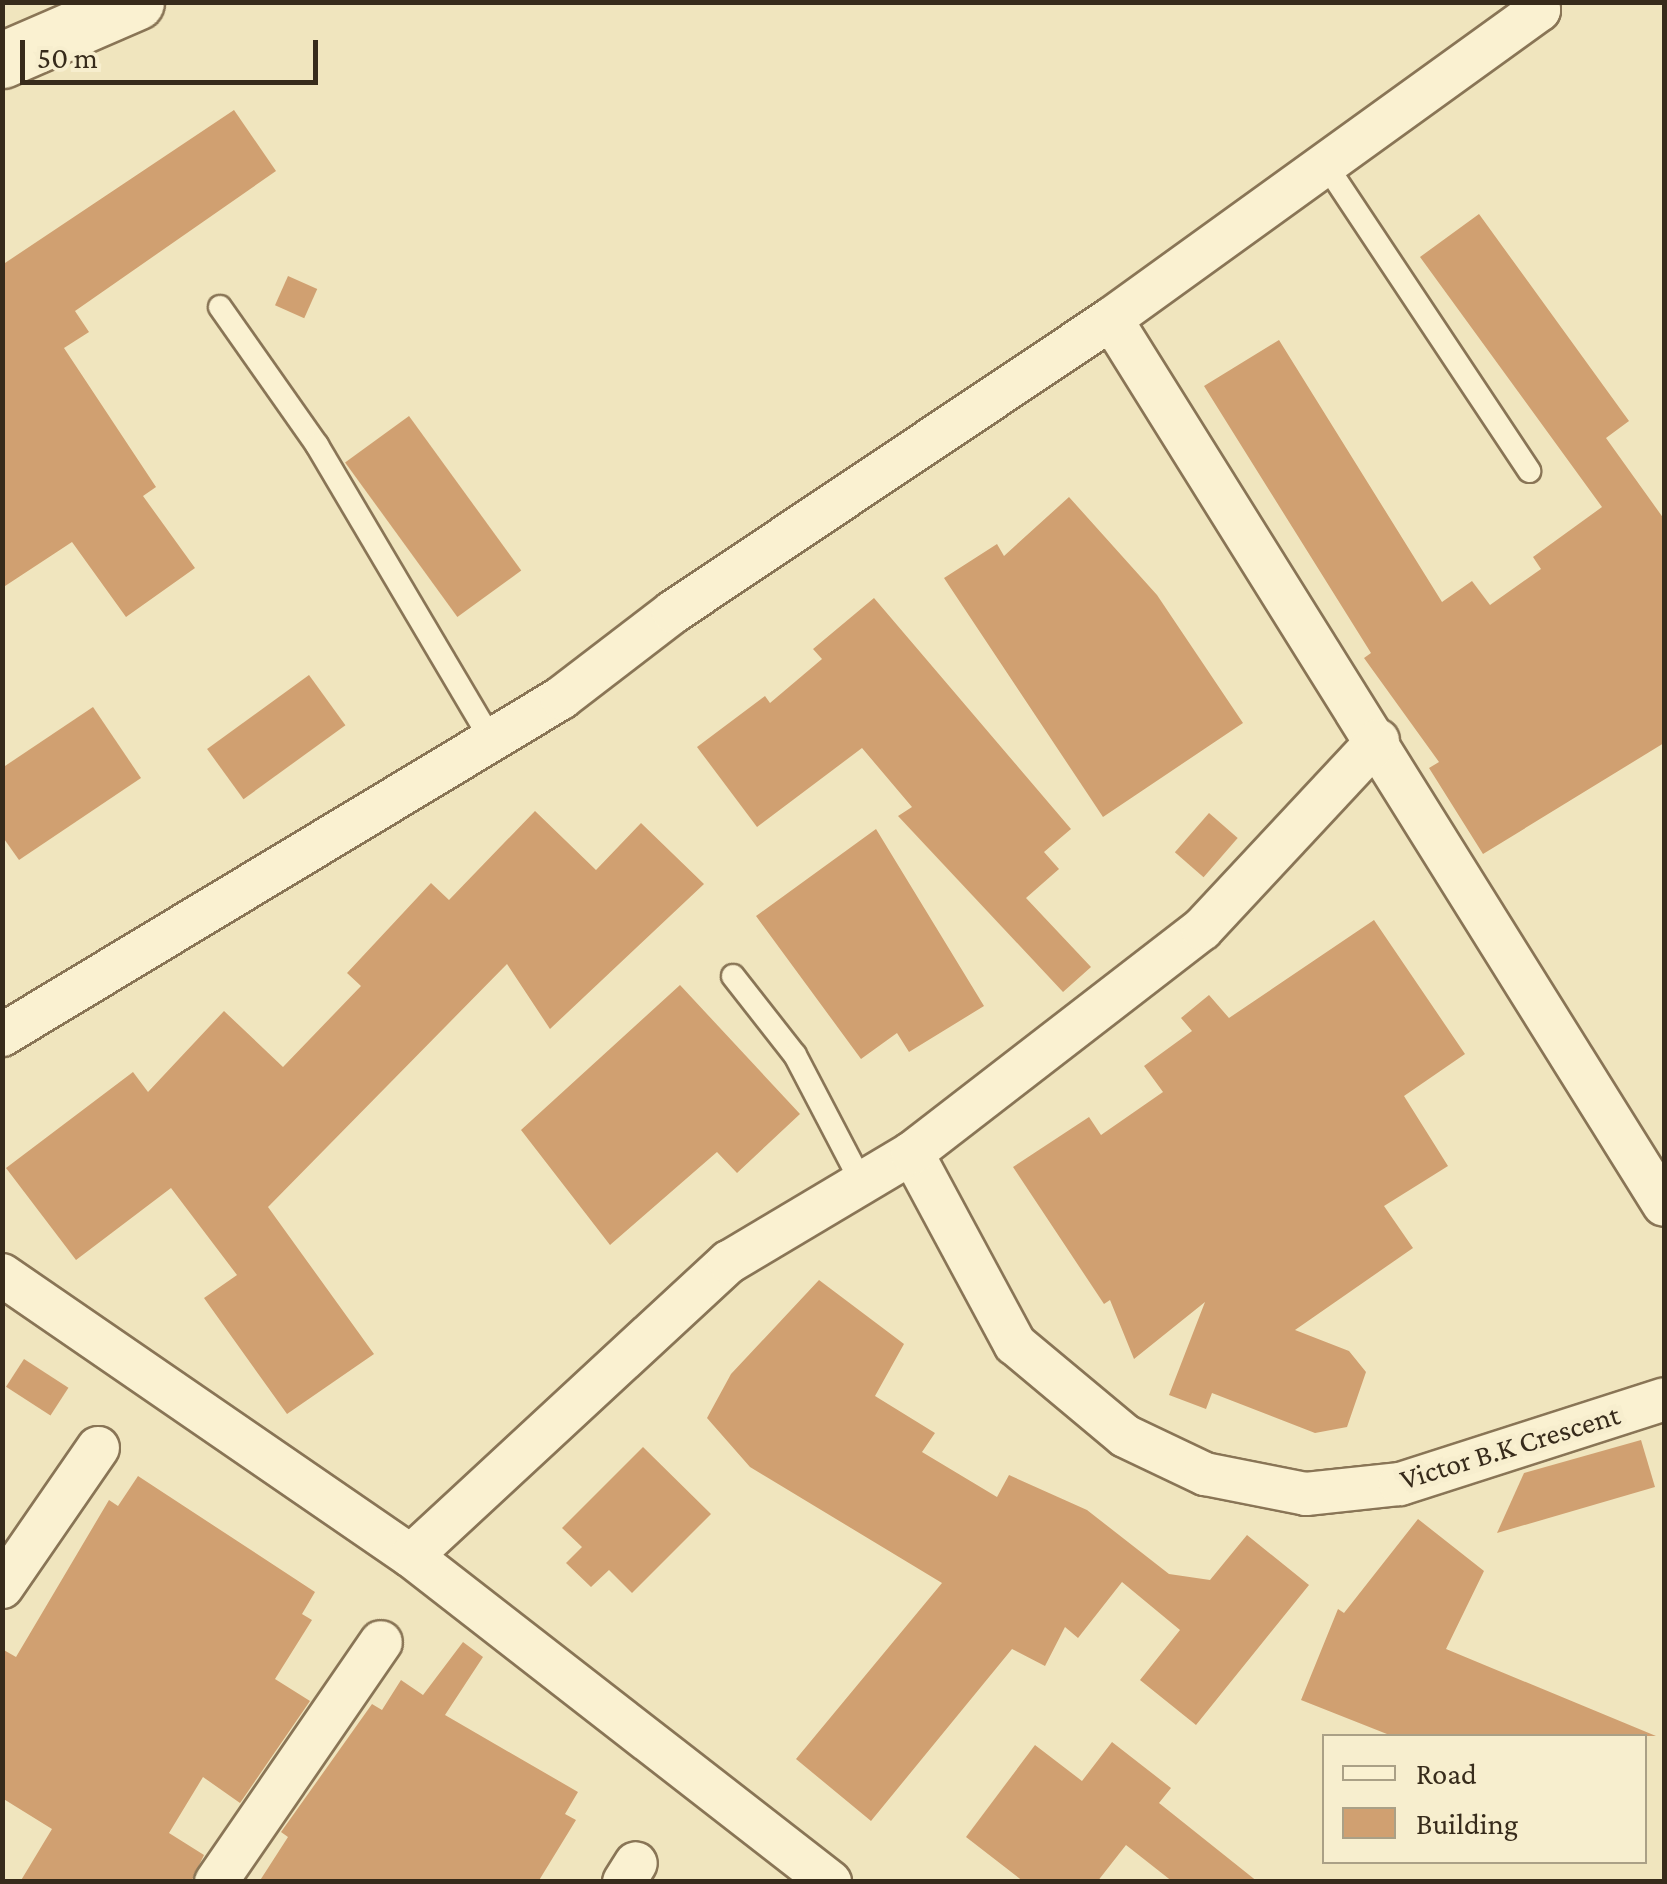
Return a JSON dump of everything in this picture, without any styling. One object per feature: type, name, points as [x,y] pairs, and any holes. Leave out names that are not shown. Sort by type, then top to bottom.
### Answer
[{"type":"street","points":[[2,60],[136,2]]},
{"type":"street","points":[[2,1034],[492,741],[1111,318],[1542,5]]},
{"type":"street","points":[[1111,318],[1378,740],[1664,1204]]},
{"type":"street","points":[[411,1556],[729,1262],[912,1153],[1202,929],[1378,740]]},
{"type":"street","name":"Victor B.K Crescent","points":[[912,1153],[1014,1344],[1125,1436],[1205,1474],[1306,1494],[1400,1484],[1664,1398]]},
{"type":"street","points":[[2,1275],[411,1556],[830,1882]]},
{"type":"street","points":[[2,1587],[98,1448]]},
{"type":"street","points":[[216,1882],[381,1642]]},
{"type":"lane","points":[[1324,162],[1529,472]]},
{"type":"lane","points":[[220,307],[317,444],[492,741]]},
{"type":"lane","points":[[733,976],[794,1055],[861,1182]]},
{"type":"building","points":[[234,110],[276,171],[75,311],[89,332],[64,348],[156,487],[143,496],[195,568],[126,617],[72,542],[2,588],[2,265]]},
{"type":"building","points":[[1479,214],[1629,421],[1606,438],[1664,519],[1664,743],[1483,854],[1429,768],[1439,762],[1364,658],[1371,653],[1204,386],[1279,340],[1442,602],[1472,581],[1490,605],[1541,569],[1533,557],[1602,507],[1420,257]]},
{"type":"building","points":[[288,276],[317,289],[304,318],[275,305]]},
{"type":"building","points":[[409,416],[521,571],[457,617],[345,462]]},
{"type":"building","points":[[1069,497],[1157,595],[1243,723],[1103,817],[944,578],[997,544],[1004,556]]},
{"type":"building","points":[[874,598],[1071,829],[1044,852],[1059,869],[1026,898],[1091,967],[1063,992],[898,816],[912,807],[862,748],[757,827],[697,747],[765,696],[770,703],[822,659],[813,649]]},
{"type":"building","points":[[309,675],[345,725],[244,799],[207,749]]},
{"type":"building","points":[[93,707],[141,778],[19,860],[2,836],[2,768]]},
{"type":"building","points":[[535,811],[596,870],[641,823],[704,884],[550,1029],[507,964],[268,1207],[374,1354],[287,1414],[204,1298],[237,1275],[171,1188],[76,1260],[6,1168],[133,1072],[148,1092],[224,1011],[283,1067],[361,986],[347,973],[431,883],[449,900]]},
{"type":"building","points":[[1209,813],[1238,838],[1204,877],[1175,852]]},
{"type":"building","points":[[876,829],[984,1006],[909,1052],[897,1033],[861,1059],[756,916]]},
{"type":"building","points":[[1374,920],[1465,1054],[1404,1096],[1448,1166],[1384,1206],[1413,1248],[1295,1330],[1349,1351],[1366,1372],[1347,1427],[1315,1433],[1212,1393],[1206,1409],[1169,1395],[1205,1302],[1134,1359],[1110,1300],[1104,1304],[1013,1167],[1089,1117],[1101,1135],[1163,1092],[1144,1066],[1192,1031],[1181,1018],[1209,995],[1229,1018]]},
{"type":"building","points":[[680,985],[800,1114],[737,1173],[717,1152],[610,1245],[521,1130]]},
{"type":"building","points":[[819,1280],[904,1344],[875,1396],[935,1433],[922,1452],[997,1497],[1009,1475],[1087,1510],[1169,1574],[1210,1580],[1247,1535],[1309,1585],[1196,1725],[1140,1680],[1180,1630],[1122,1582],[1078,1638],[1065,1627],[1045,1666],[1012,1649],[871,1821],[796,1759],[942,1583],[750,1467],[707,1418],[731,1374]]},
{"type":"building","points":[[24,1359],[68,1388],[50,1416],[6,1387]]},
{"type":"building","points":[[1641,1440],[1655,1487],[1497,1533],[1524,1473]]},
{"type":"building","points":[[643,1447],[711,1514],[632,1593],[609,1570],[591,1587],[566,1563],[582,1547],[562,1528]]},
{"type":"building","points":[[138,1476],[315,1592],[302,1614],[312,1620],[275,1679],[310,1701],[240,1803],[203,1777],[169,1833],[204,1855],[191,1882],[20,1882],[52,1829],[2,1798],[2,1649],[16,1657],[109,1500],[118,1506]]},
{"type":"building","points":[[1418,1519],[1484,1571],[1446,1649],[1656,1736],[1387,1734],[1301,1700],[1338,1609],[1344,1613]]},
{"type":"building","points":[[463,1642],[483,1657],[445,1715],[578,1792],[565,1814],[576,1820],[538,1882],[259,1882],[288,1837],[281,1832],[372,1704],[382,1710],[401,1680],[423,1695]]},
{"type":"building","points":[[1112,1742],[1171,1788],[1159,1803],[1258,1882],[1173,1882],[1126,1845],[1097,1882],[1024,1882],[966,1837],[1035,1745],[1082,1781]]}]
